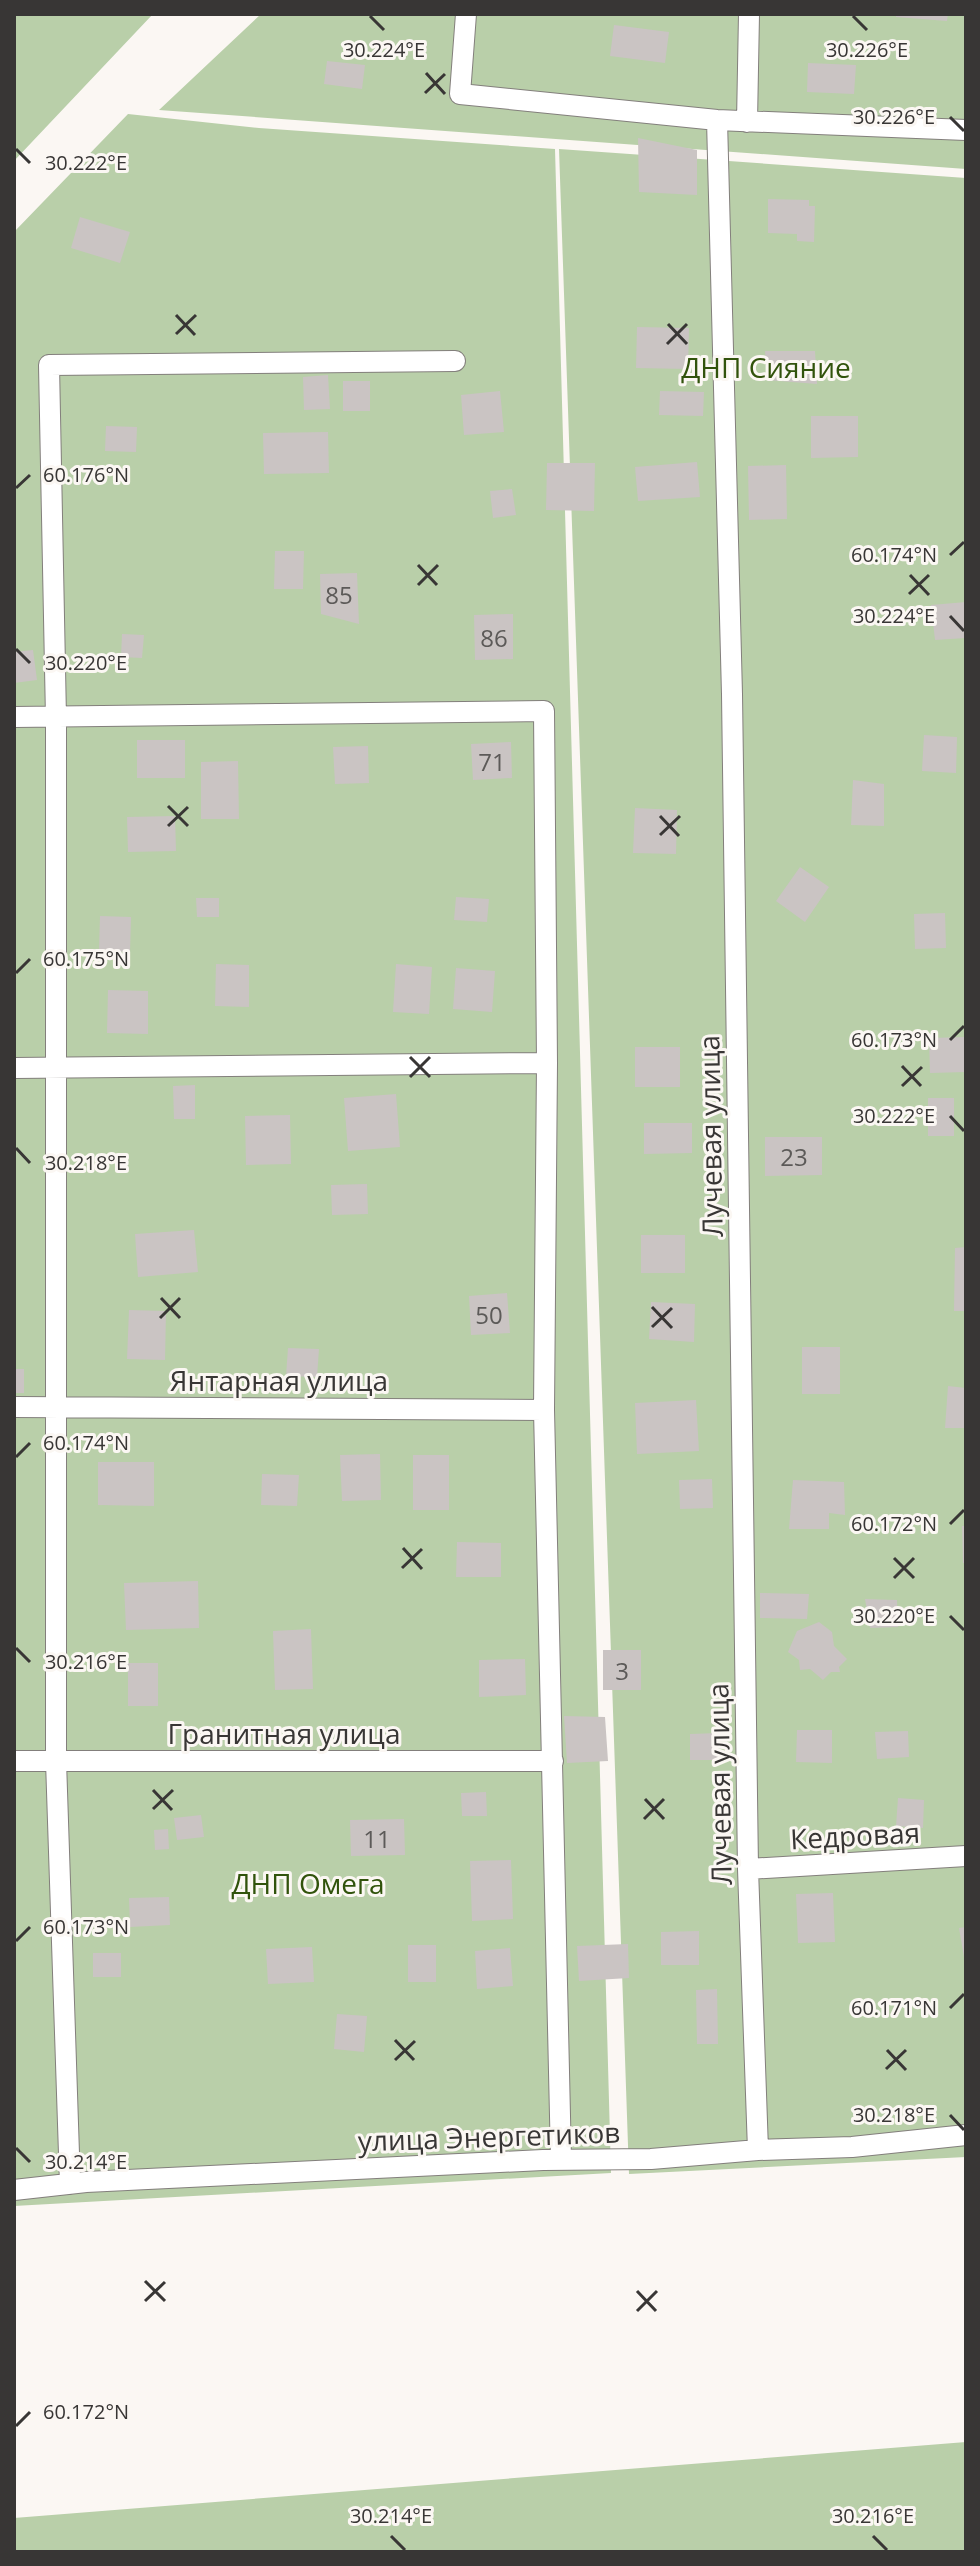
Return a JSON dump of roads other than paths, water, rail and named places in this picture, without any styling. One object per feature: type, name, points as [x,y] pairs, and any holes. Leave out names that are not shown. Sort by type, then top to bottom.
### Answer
[{"type":"street","points":[[466,14],[460,94],[717,120],[966,130]]},
{"type":"street","points":[[747,122],[749,14]]},
{"type":"street","name":"Лучевая улица","points":[[717,120],[732,694],[748,1869],[758,2150]]},
{"type":"street","points":[[70,2184],[56,1761],[56,718],[49,365],[455,361]]},
{"type":"street","points":[[14,717],[544,711],[547,1063],[544,1410],[561,2160]]},
{"type":"street","points":[[14,1068],[547,1063]]},
{"type":"street","name":"Янтарная улица","points":[[14,1407],[544,1410]]},
{"type":"street","name":"Гранитная улица","points":[[14,1761],[553,1761]]},
{"type":"street","name":"Кедровая","points":[[748,1869],[966,1856]]},
{"type":"street","name":"улица Энергетиков","points":[[14,2190],[70,2184],[561,2160],[651,2159],[758,2150],[852,2147],[966,2135]]},
{"type":"park label","name":"ДНП Сияние","points":[[766,367]]},
{"type":"park label","name":"ДНП Омега","points":[[308,1883]]}]
